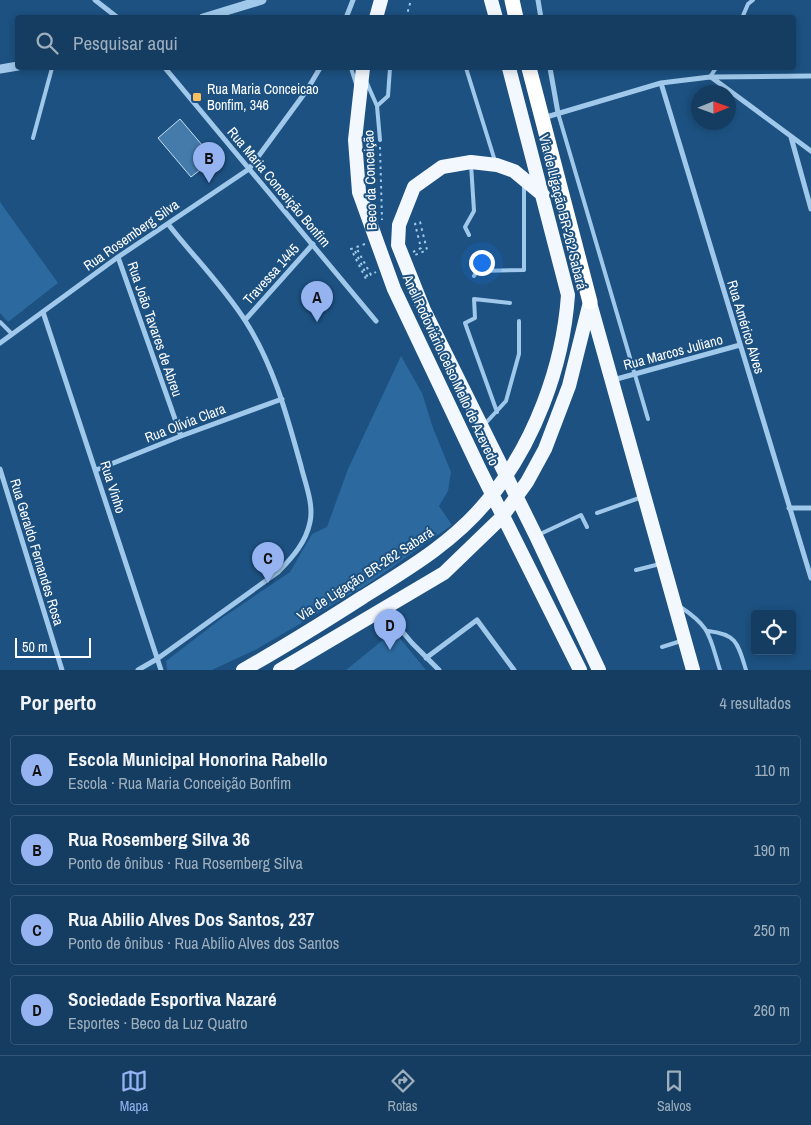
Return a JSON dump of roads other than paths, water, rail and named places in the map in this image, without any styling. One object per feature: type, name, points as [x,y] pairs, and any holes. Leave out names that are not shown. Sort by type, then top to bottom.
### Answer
[{"type":"highway","points":[[377,15],[381,0]]},
{"type":"highway","points":[[491,0],[495,15]]},
{"type":"highway","points":[[512,0],[515,15]]},
{"type":"highway","name":"Anel Rodoviário Celso Mello de Azevedo","points":[[359,70],[360,96],[355,140],[359,192],[394,289],[475,460],[580,670]]},
{"type":"highway","name":"Via de Ligação BR-262 Sabará","points":[[244,670],[432,554],[488,500],[527,440],[546,394],[566,324],[568,295],[510,70]]},
{"type":"highway","points":[[530,70],[590,302],[672,602],[693,670]]},
{"type":"highway","points":[[543,195],[524,178],[497,165],[471,162],[442,168],[414,187],[399,225],[398,245],[419,301],[536,536],[599,670]]},
{"type":"highway","name":"Via de Ligação BR-262 Sabará","points":[[280,670],[291,666],[383,608],[444,573],[501,518],[527,482],[545,449],[569,386],[590,302]]},
{"type":"street","points":[[95,0],[114,15]]},
{"type":"street","points":[[213,15],[262,0]]},
{"type":"street","points":[[347,15],[353,0]]},
{"type":"street","points":[[538,0],[540,15]]},
{"type":"street","points":[[0,68],[15,66]]},
{"type":"street","name":"Rua Maria Conceição Bonfim","points":[[167,70],[376,321]]},
{"type":"street","name":"Rua Rosemberg Silva","points":[[0,342],[118,257],[249,169],[307,90],[319,70]]},
{"type":"street","points":[[550,70],[558,113]]},
{"type":"street","points":[[542,118],[661,83],[710,77],[811,76]]},
{"type":"street","points":[[710,77],[811,152]]},
{"type":"street","name":"Rua Américo Alves","points":[[661,83],[811,578]]},
{"type":"street","points":[[791,136],[811,209]]},
{"type":"street","points":[[803,181],[811,181]]},
{"type":"street","points":[[138,670],[157,659],[278,572],[294,556],[306,537],[311,520],[310,499],[282,399],[260,345],[244,320],[168,224]]},
{"type":"street","name":"Travessa 1445","points":[[244,320],[313,244]]},
{"type":"street","name":"Rua João Tavares de Abreu","points":[[118,257],[181,436]]},
{"type":"street","name":"Rua Vinho","points":[[43,312],[161,670]]},
{"type":"street","name":"Rua Marcos Juliano","points":[[612,380],[740,345]]},
{"type":"street","name":"Rua Olívia Clara","points":[[96,470],[282,399]]},
{"type":"street","name":"Rua Geraldo Fernandes Rosa","points":[[0,469],[62,670]]},
{"type":"street","points":[[789,508],[811,508]]},
{"type":"street","points":[[383,608],[426,658],[439,670]]},
{"type":"street","points":[[426,658],[477,620],[514,670]]},
{"type":"lane","points":[[743,15],[748,4],[753,0]]},
{"type":"lane","points":[[34,138],[51,70]]},
{"type":"lane","name":"Beco da Conceição","points":[[359,70],[377,106],[380,140]]},
{"type":"lane","points":[[377,106],[388,96],[390,70]]},
{"type":"lane","points":[[467,70],[497,165]]},
{"type":"lane","points":[[710,77],[715,70]]},
{"type":"lane","points":[[558,113],[648,420]]},
{"type":"lane","points":[[469,235],[465,227],[474,211],[471,162]]},
{"type":"lane","points":[[474,276],[477,271],[524,270],[524,178]]},
{"type":"lane","points":[[498,412],[465,323],[475,318],[474,298],[510,303]]},
{"type":"lane","points":[[482,427],[498,412],[506,401],[518,354],[519,321]]},
{"type":"lane","points":[[0,322],[12,334]]},
{"type":"lane","points":[[597,513],[644,496]]},
{"type":"lane","points":[[536,536],[581,515],[587,527]]},
{"type":"lane","points":[[636,570],[662,563]]},
{"type":"lane","points":[[672,602],[698,618],[708,631],[720,670]]},
{"type":"lane","points":[[708,631],[722,632],[738,644],[746,670]]},
{"type":"lane","points":[[662,647],[683,640]]},
{"type":"place","name":"Rua Maria Conceicao Bonfim, 346","points":[[197,97]]},
{"type":"place","name":"Rua Rosemberg Silva 36","points":[[209,183]]},
{"type":"place","name":"Escola Municipal Honorina Rabello","points":[[317,322]]},
{"type":"place","name":"Rua Abilio Alves Dos Santos, 237","points":[[268,583]]},
{"type":"place","name":"Sociedade Esportiva Nazaré","points":[[390,650]]}]
